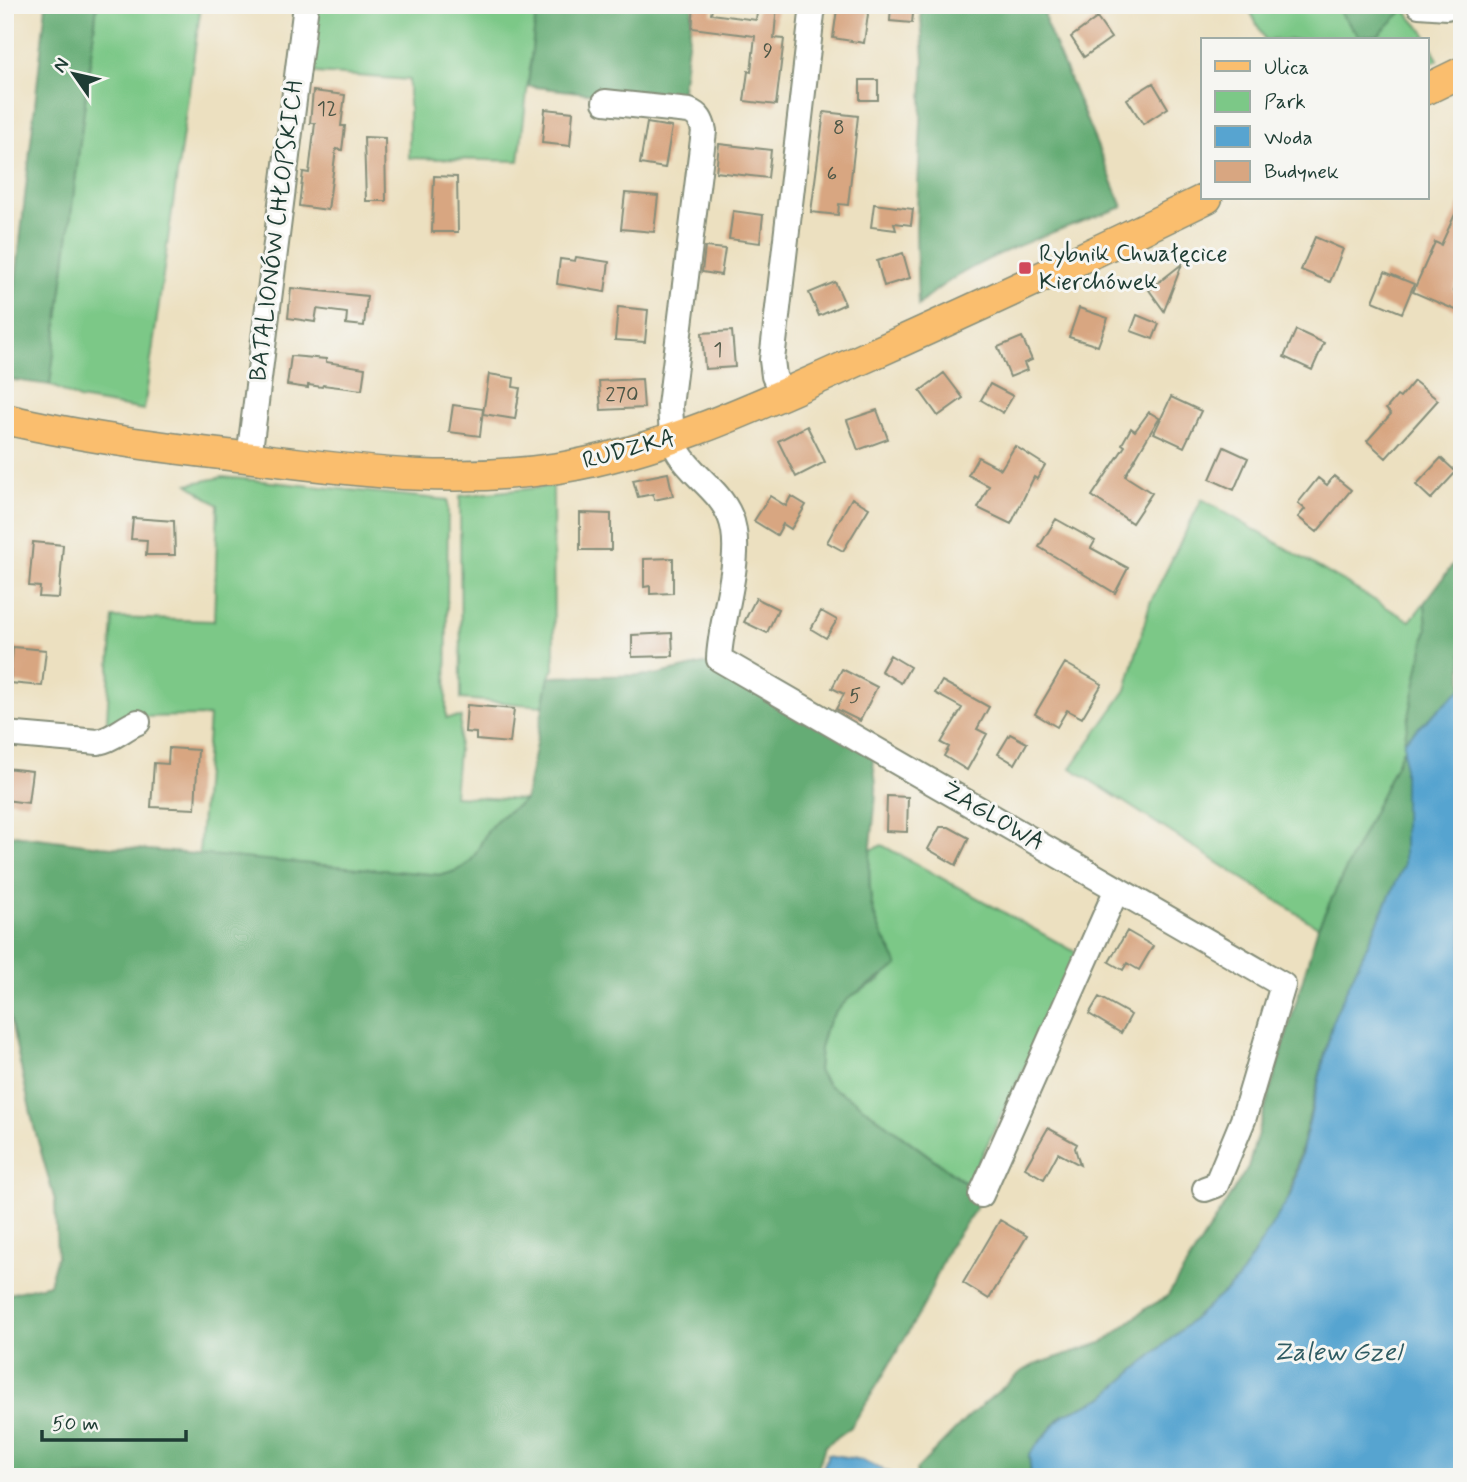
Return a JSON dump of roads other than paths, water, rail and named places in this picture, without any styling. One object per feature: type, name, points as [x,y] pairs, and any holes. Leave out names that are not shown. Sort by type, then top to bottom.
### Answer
[{"type":"main road","points":[[1428,89],[1462,72]]},
{"type":"main road","name":"RUDZKA","points":[[5,419],[81,435],[387,474],[478,476],[573,465],[618,456],[674,439],[782,394],[1014,291],[1203,200]]},
{"type":"street","name":"BATALIONÓW CHŁOPSKICH","points":[[249,458],[306,5]]},
{"type":"street","points":[[782,394],[774,376],[772,360],[813,5]]},
{"type":"street","points":[[1419,5],[1447,6]]},
{"type":"street","points":[[605,102],[689,111],[701,119],[704,131],[670,406],[674,439]]},
{"type":"street","name":"ŻAGLOWA","points":[[674,439],[680,454],[722,500],[731,517],[735,537],[732,578],[719,641],[719,659],[1283,985],[1243,1120],[1216,1185],[1205,1189]]},
{"type":"street","points":[[5,734],[98,741],[111,739],[127,726],[138,722]]},
{"type":"street","points":[[981,1195],[1117,889]]},
{"type":"water","name":"Zalew Gzel","points":[[1462,688],[1462,1477],[1031,1477],[1029,1454],[1063,1415],[1103,1398],[1237,1281],[1292,1193],[1334,1017],[1404,865],[1404,741]]},
{"type":"water","points":[[828,1454],[862,1460],[898,1477],[820,1477]]},
{"type":"place","name":"Rybnik Chwałęcice Kierchówek","points":[[1025,268]]}]
